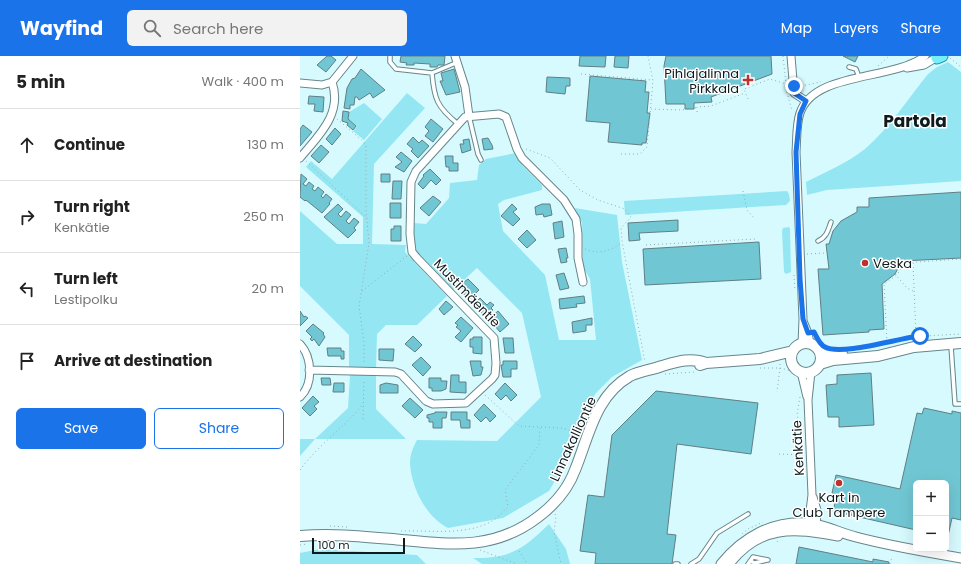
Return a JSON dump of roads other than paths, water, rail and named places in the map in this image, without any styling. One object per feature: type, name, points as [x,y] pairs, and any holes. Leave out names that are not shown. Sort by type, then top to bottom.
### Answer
[{"type":"main road","points":[[758,363],[793,351],[806,344],[815,346],[822,350],[868,352],[898,344],[939,340],[956,343]]},
{"type":"main road","points":[[793,351],[792,362],[802,374],[820,364],[833,360],[878,356],[914,347],[956,343]]},
{"type":"main road","points":[[820,364],[822,350]]},
{"type":"main road","name":"Linnakalliontie","points":[[300,536],[336,534],[464,545],[486,541],[509,534],[538,517],[555,502],[567,486],[575,471],[595,416],[601,404],[610,392],[621,382],[635,374],[673,368],[699,366],[706,362],[758,363]]},
{"type":"main road","points":[[758,363],[780,365],[792,362]]},
{"type":"street","points":[[300,83],[322,85],[332,82],[353,56]]},
{"type":"street","points":[[791,56],[794,93],[806,101]]},
{"type":"street","points":[[901,68],[924,56]]},
{"type":"street","points":[[806,344],[803,319],[796,152],[800,114],[806,101],[831,85],[901,68],[924,65],[941,56]]},
{"type":"street","points":[[456,59],[465,87],[469,116]]},
{"type":"street","points":[[300,157],[327,126],[332,116],[334,94],[332,82]]},
{"type":"street","points":[[458,124],[469,116],[499,114],[506,117],[517,149],[522,158],[564,200],[570,209],[577,225],[578,258],[583,282]]},
{"type":"street","name":"Mustimäentie","points":[[309,370],[395,372],[400,374],[426,401],[433,404],[466,403],[481,391],[495,375],[496,354],[494,338],[412,252],[409,223],[411,182],[416,171],[458,124]]},
{"type":"street","points":[[803,319],[808,333],[806,344]]},
{"type":"street","points":[[300,344],[306,351],[309,370],[308,382],[300,397]]},
{"type":"street","name":"Kenkätie","points":[[802,374],[808,400],[812,528]]},
{"type":"street","points":[[721,564],[751,535],[760,531],[788,524],[812,528],[840,537],[855,537],[913,548]]},
{"type":"street","points":[[729,564],[744,548],[762,537],[781,532],[812,528]]},
{"type":"street","points":[[932,552],[961,558]]},
{"type":"lane","points":[[390,56],[390,62],[396,69],[432,73],[456,59]]},
{"type":"lane","points":[[849,67],[856,69],[859,78]]},
{"type":"lane","points":[[432,73],[435,99],[440,108],[458,124]]},
{"type":"lane","points":[[469,116],[478,154],[481,160]]},
{"type":"lane","points":[[818,241],[824,238],[828,233],[831,222]]},
{"type":"lane","points":[[956,343],[955,404],[961,404]]},
{"type":"lane","points":[[691,564],[699,559],[717,533],[748,514]]},
{"type":"lane","points":[[749,563],[753,557],[768,560]]},
{"type":"place","name":"Pihlajalinna Pirkkala","points":[[748,80]]},
{"type":"place","name":"Veska","points":[[865,263]]},
{"type":"place","name":"Kart in Club Tampere","points":[[839,483]]},
{"type":"district","name":"Partola","points":[[915,121]]}]
